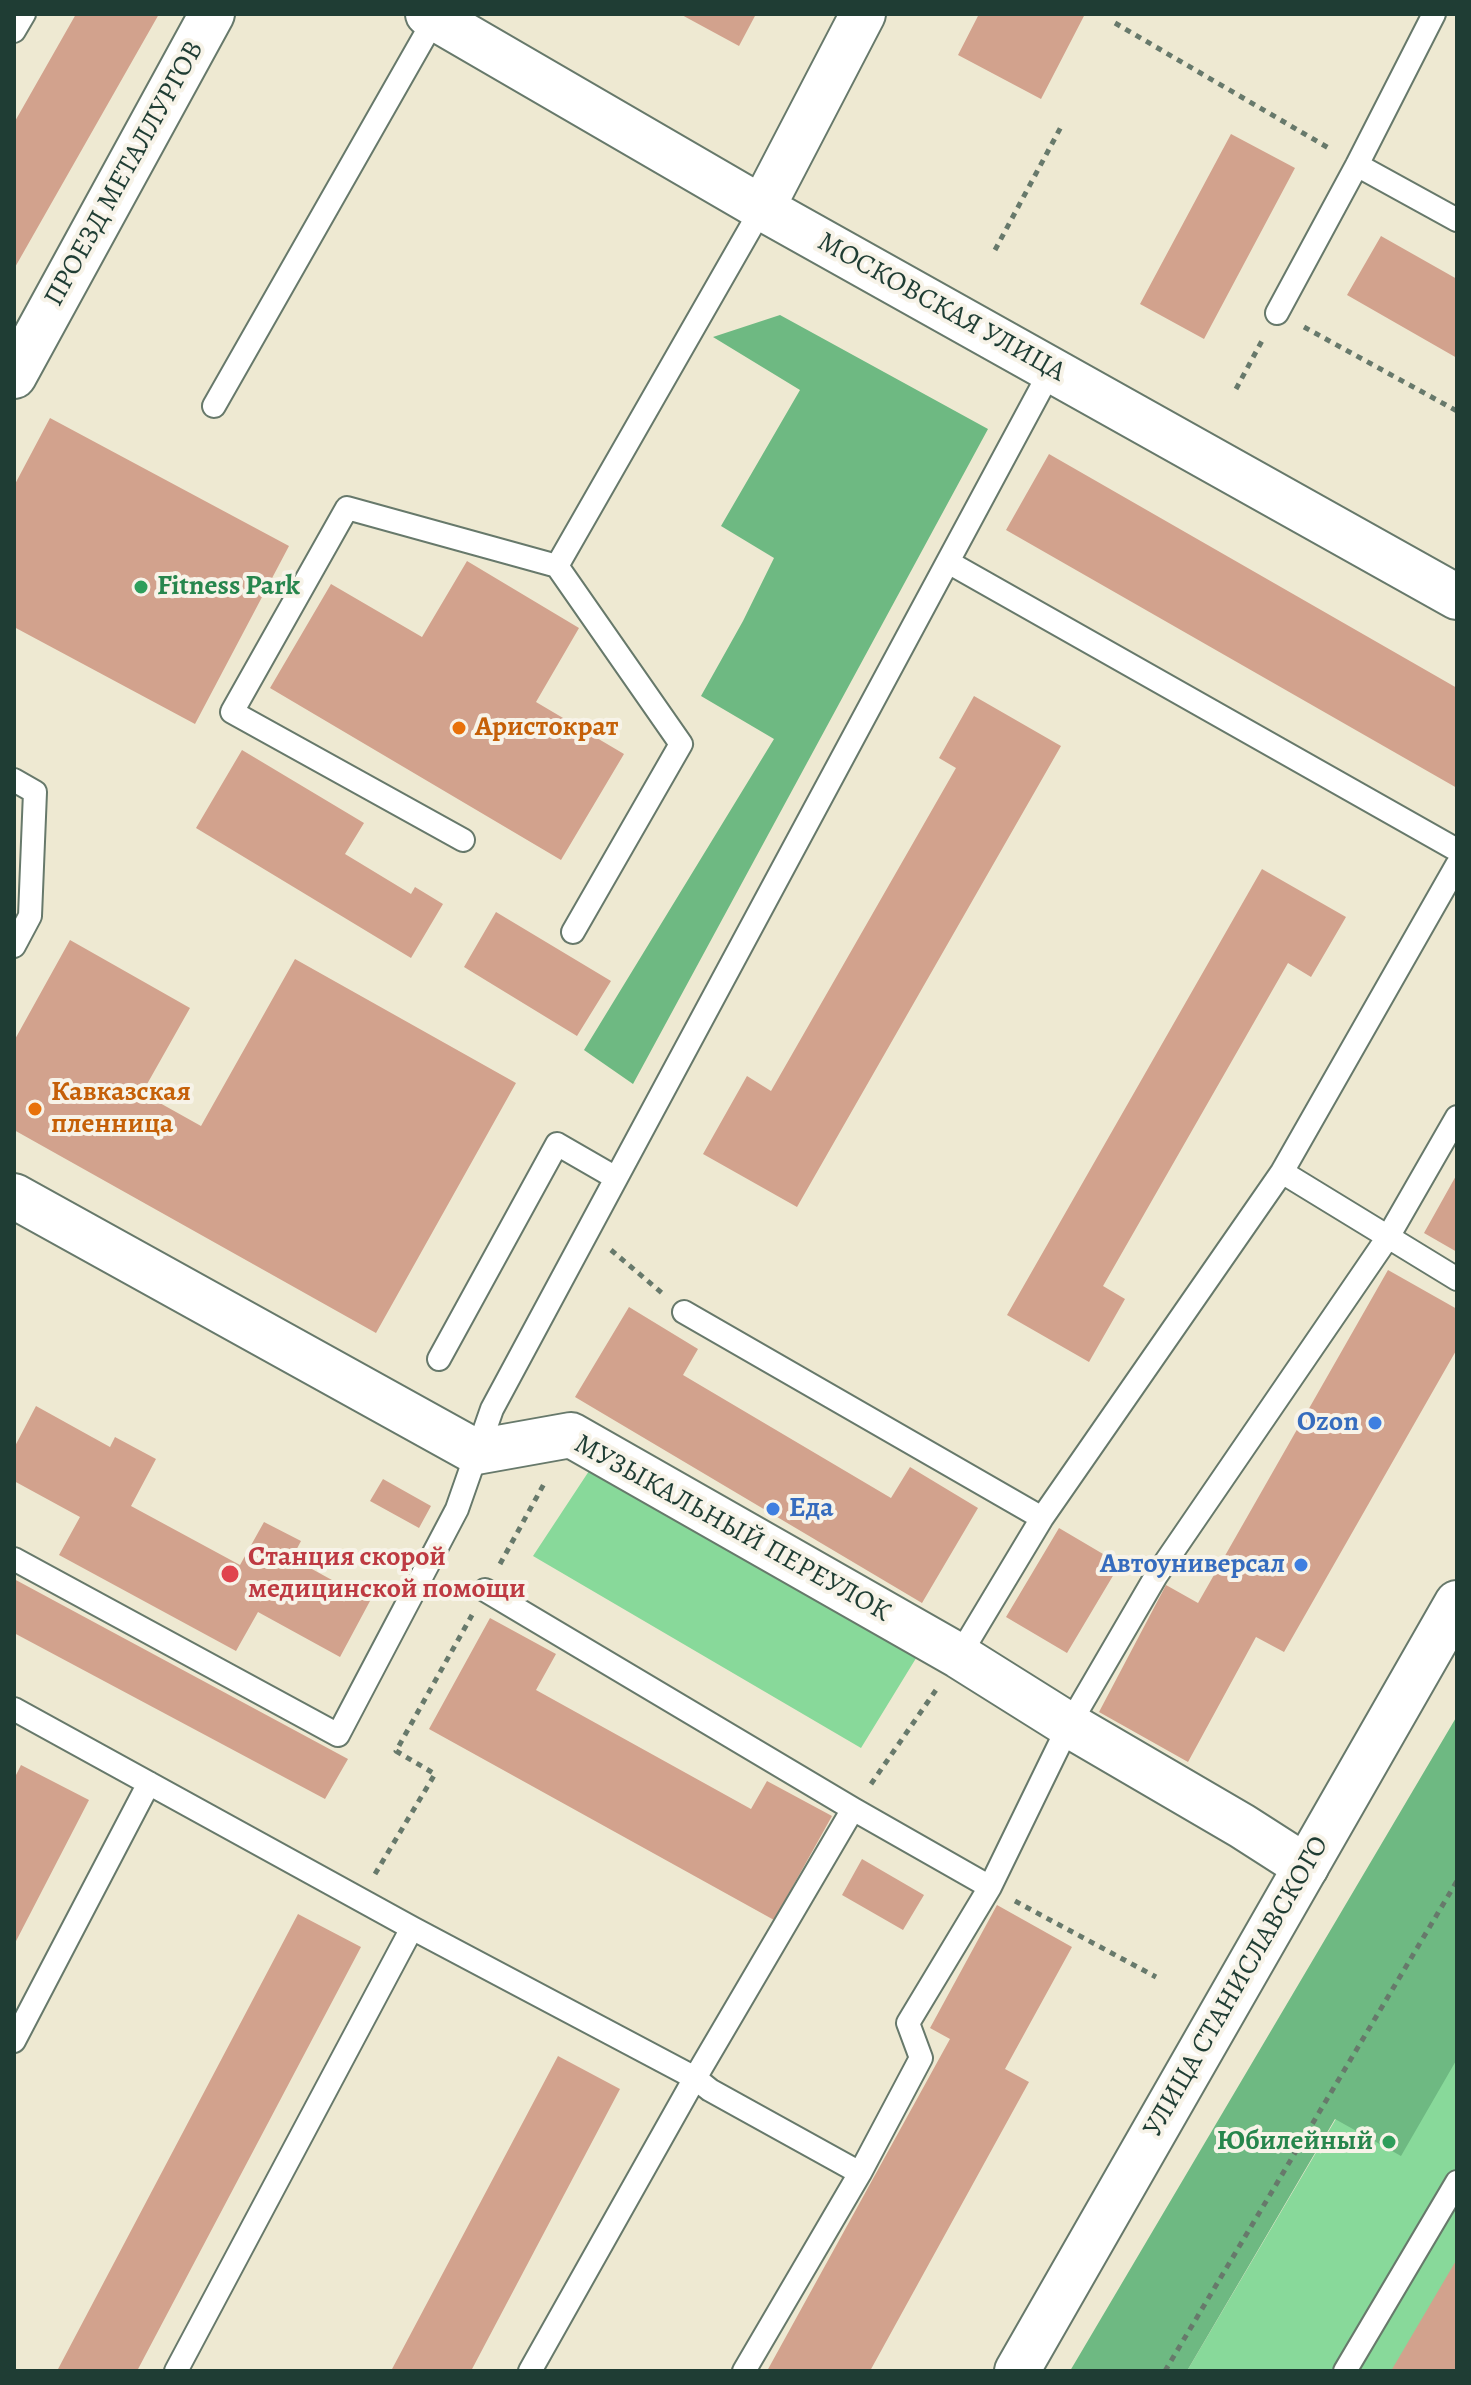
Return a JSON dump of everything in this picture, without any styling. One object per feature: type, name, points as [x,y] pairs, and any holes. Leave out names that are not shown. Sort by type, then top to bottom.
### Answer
[{"type":"street","name":"ПРОЕЗД МЕТАЛЛУРГОВ","points":[[14,376],[212,14]]},
{"type":"street","points":[[762,208],[863,14]]},
{"type":"street","name":"МОСКОВСКАЯ УЛИЦА","points":[[432,16],[762,208],[1457,597]]},
{"type":"street","points":[[14,1196],[476,1452]]},
{"type":"street","name":"МУЗЫКАЛЬНЫЙ ПЕРЕУЛОК","points":[[476,1452],[571,1435],[959,1656],[1306,1867]]},
{"type":"street","name":"УЛИЦА СТАНИСЛАВСКОГО","points":[[1017,2371],[1457,1603]]},
{"type":"lane","points":[[14,31],[24,14]]},
{"type":"lane","points":[[1277,313],[1434,14]]},
{"type":"lane","points":[[214,406],[432,16]]},
{"type":"lane","points":[[1357,165],[1457,220]]},
{"type":"lane","points":[[557,566],[762,208]]},
{"type":"lane","points":[[14,1559],[338,1735],[457,1509],[492,1409],[1051,370]]},
{"type":"lane","points":[[463,840],[232,712],[347,508],[557,566],[681,744],[573,932]]},
{"type":"lane","points":[[948,562],[1457,850]]},
{"type":"lane","points":[[14,780],[35,792],[30,916],[14,946]]},
{"type":"lane","points":[[959,1656],[1042,1518],[1282,1172],[1457,865]]},
{"type":"lane","points":[[744,2371],[860,2173],[921,2058],[908,2023],[990,1887],[1069,1725],[1156,1576],[1388,1237],[1457,1117]]},
{"type":"lane","points":[[439,1359],[557,1144],[616,1178]]},
{"type":"lane","points":[[1282,1172],[1457,1279]]},
{"type":"lane","points":[[684,1312],[1042,1518]]},
{"type":"lane","points":[[485,1590],[990,1887]]},
{"type":"lane","points":[[14,1709],[412,1928],[695,2078],[710,2090],[860,2173]]},
{"type":"lane","points":[[14,2041],[149,1783]]},
{"type":"lane","points":[[530,2371],[695,2078],[853,1809]]},
{"type":"lane","points":[[176,2371],[412,1928]]},
{"type":"lane","points":[[1345,2371],[1457,2182]]},
{"type":"path","points":[[1115,23],[1357,165]]},
{"type":"path","points":[[995,250],[1062,125]]},
{"type":"path","points":[[1236,389],[1277,313],[1457,411]]},
{"type":"path","points":[[588,1230],[684,1312]]},
{"type":"path","points":[[853,1809],[959,1656]]},
{"type":"path","points":[[359,1899],[435,1774],[396,1751]]},
{"type":"path","points":[[1165,2371],[1457,1881]]},
{"type":"path","points":[[990,1887],[1156,1977]]},
{"type":"green space","points":[[780,315],[988,429],[633,1084],[584,1050],[774,739],[701,696],[774,558],[721,526],[800,390],[713,337]]},
{"type":"green space","points":[[589,1471],[918,1655],[861,1748],[533,1556]]},
{"type":"green space","points":[[1457,1716],[1457,2059],[1401,2156],[1335,2119],[1187,2371],[1070,2371]]},
{"type":"green space","name":"Юбилейный","points":[[1457,1914],[1457,2371],[1187,2371]]},
{"type":"building","points":[[76,14],[159,14],[14,269],[14,123]]},
{"type":"building","points":[[680,14],[756,14],[739,46]]},
{"type":"building","points":[[979,14],[1085,14],[1041,99],[958,55]]},
{"type":"building","points":[[1231,134],[1295,168],[1204,339],[1140,304]]},
{"type":"building","points":[[1381,236],[1457,279],[1457,358],[1347,295]]},
{"type":"building","name":"Fitness Park","points":[[50,418],[289,546],[195,724],[14,627],[14,486]]},
{"type":"building","points":[[1049,454],[1457,688],[1457,788],[1006,530]]},
{"type":"building","name":"Аристократ","points":[[467,561],[579,628],[536,702],[624,754],[561,860],[270,688],[331,584],[422,637]]},
{"type":"building","points":[[974,696],[1061,746],[797,1207],[703,1154],[747,1076],[771,1091],[956,768],[939,758]]},
{"type":"building","points":[[242,750],[364,823],[345,854],[411,894],[415,887],[443,904],[411,958],[196,828]]},
{"type":"building","points":[[1262,869],[1346,917],[1311,977],[1288,963],[1103,1286],[1125,1299],[1089,1362],[1007,1315]]},
{"type":"building","points":[[496,912],[611,981],[577,1036],[464,967]]},
{"type":"building","points":[[70,940],[190,1008],[142,1093],[201,1126],[295,959],[516,1083],[376,1333],[14,1130],[14,1041]]},
{"type":"building","points":[[1457,1174],[1457,1252],[1424,1233]]},
{"type":"building","points":[[1388,1270],[1457,1309],[1457,1349],[1284,1652],[1256,1637],[1188,1762],[1099,1712],[1166,1585],[1198,1603]]},
{"type":"building","points":[[629,1307],[698,1349],[683,1375],[891,1498],[910,1467],[978,1508],[922,1603],[575,1397]]},
{"type":"building","points":[[36,1406],[110,1447],[115,1437],[156,1459],[131,1506],[240,1565],[264,1522],[301,1541],[292,1558],[370,1601],[340,1657],[258,1612],[236,1651],[59,1555],[80,1517],[14,1481],[14,1448]]},
{"type":"building","points":[[383,1479],[431,1506],[419,1528],[370,1501]]},
{"type":"building","points":[[1059,1528],[1120,1564],[1067,1653],[1006,1617]]},
{"type":"building","points":[[14,1579],[348,1759],[325,1799],[14,1633]]},
{"type":"building","points":[[490,1618],[556,1654],[536,1690],[751,1809],[767,1781],[832,1816],[774,1920],[429,1729]]},
{"type":"building","points":[[21,1765],[89,1800],[14,1945],[14,1779]]},
{"type":"building","points":[[862,1859],[924,1895],[903,1930],[842,1895]]},
{"type":"building","points":[[997,1905],[1072,1947],[1005,2069],[1029,2082],[870,2371],[767,2371],[950,2039],[930,2028]]},
{"type":"building","points":[[298,1914],[361,1947],[137,2371],[57,2371]]},
{"type":"building","points":[[558,2056],[620,2089],[471,2371],[391,2371]]},
{"type":"building","points":[[1457,2259],[1457,2371],[1391,2371]]},
{"type":"place","name":"Fitness Park","points":[[141,587]]},
{"type":"place","name":"Аристократ","points":[[459,728]]},
{"type":"place","name":"Кавказская пленница","points":[[35,1109]]},
{"type":"place","name":"Ozon","points":[[1375,1423]]},
{"type":"place","name":"Еда","points":[[773,1509]]},
{"type":"place","name":"Автоуниверсал","points":[[1301,1565]]},
{"type":"place","name":"Станция скорой медицинской помощи","points":[[230,1574]]},
{"type":"place","name":"Юбилейный","points":[[1389,2142]]}]
